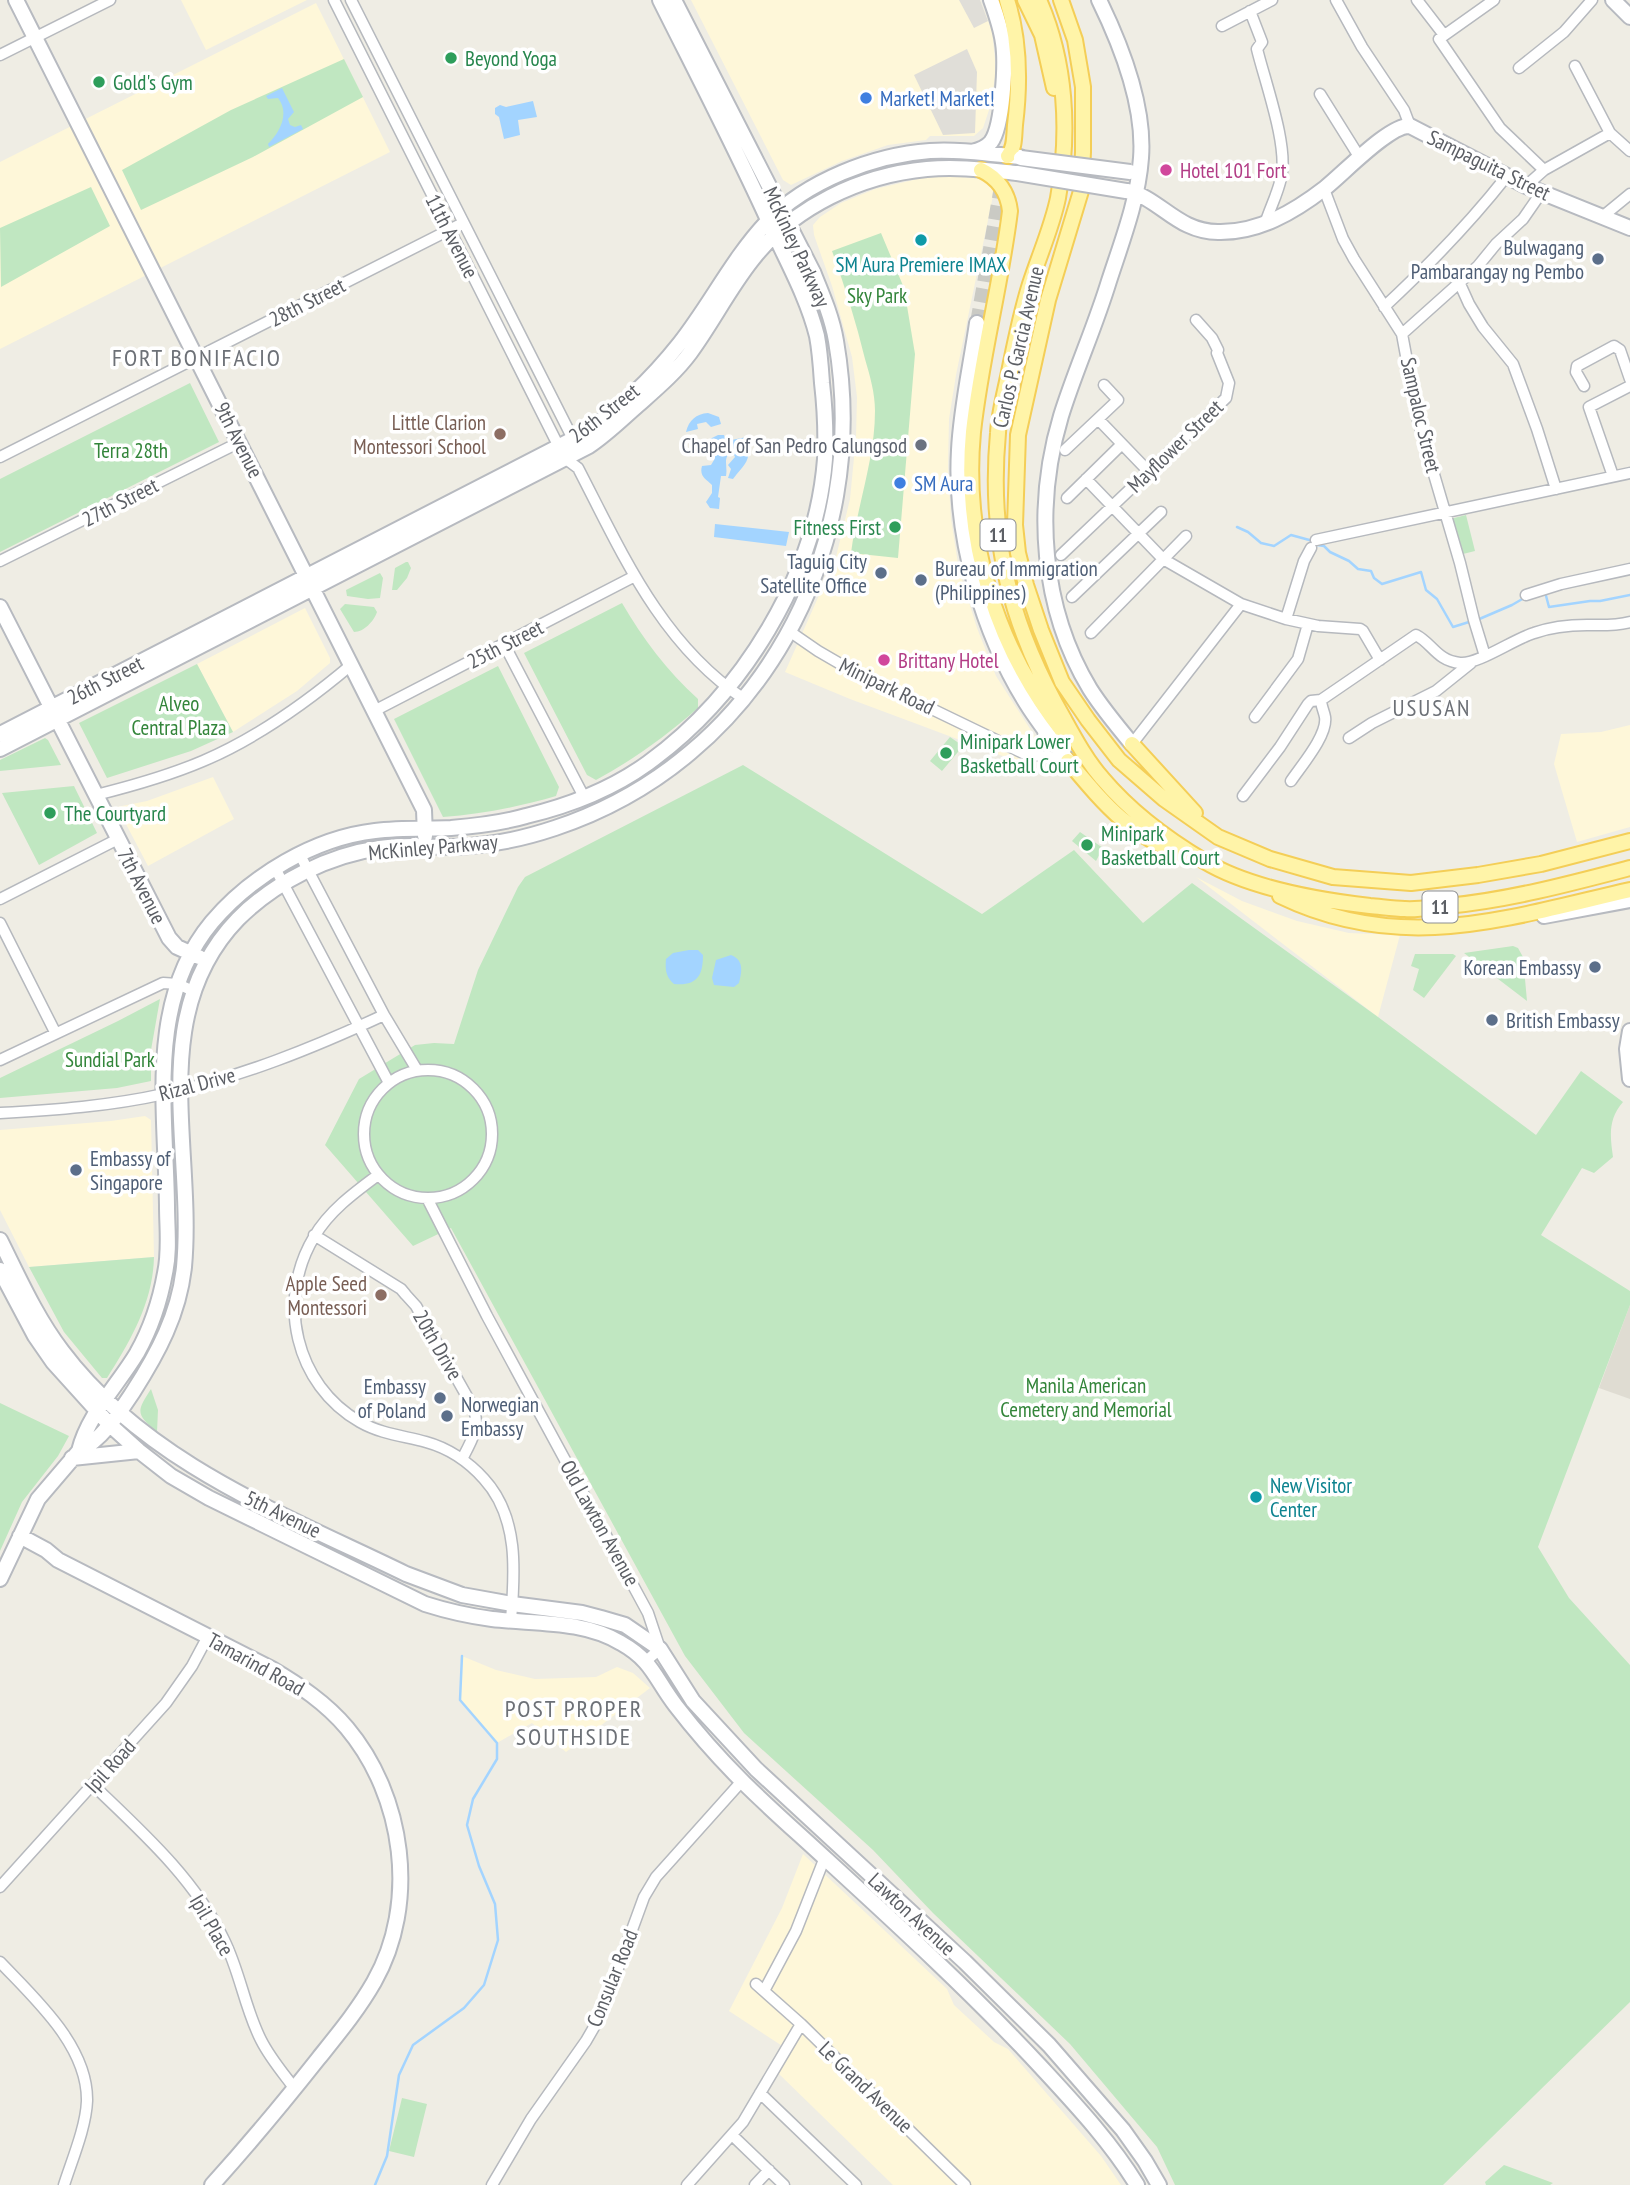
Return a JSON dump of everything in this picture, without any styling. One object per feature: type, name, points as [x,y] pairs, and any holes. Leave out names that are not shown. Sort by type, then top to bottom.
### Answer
[{"type":"main road","name":"9th Avenue","points":[[16,0],[424,810],[426,846]]},
{"type":"main road","name":"McKinley Parkway","points":[[76,1454],[101,1405],[138,1352],[160,1298],[167,1265],[164,1094],[166,1026],[178,984],[191,953],[214,920],[244,891],[275,867],[332,841],[362,832],[500,822],[552,809],[584,797],[647,764],[688,730],[751,657],[771,626],[803,556],[818,504],[824,463],[825,408],[818,343],[810,312],[745,168],[660,0]]},
{"type":"main road","name":"McKinley Parkway","points":[[76,1454],[119,1412],[154,1360],[168,1331],[177,1303],[184,1268],[180,1052],[183,1028],[193,991],[207,961],[226,932],[242,915],[284,883],[339,858],[382,847],[468,846],[502,842],[558,827],[609,807],[656,780],[706,739],[744,699],[768,667],[802,608],[829,532],[841,465],[843,409],[836,340],[828,308],[813,272],[674,0]]},
{"type":"main road","points":[[971,152],[983,149],[991,143],[1000,117],[1004,44],[991,0]]},
{"type":"main road","points":[[1007,0],[1013,17],[1016,41],[1018,103],[1013,150],[1015,157]]},
{"type":"main road","points":[[1026,0],[1042,35],[1050,66],[1062,142]]},
{"type":"main road","name":"Carlos P. Garcia Avenue","points":[[1039,0],[1054,38],[1061,68],[1062,142],[1057,202],[1028,292],[998,430],[995,479],[997,521],[1000,552],[1023,636],[1047,690],[1100,776],[1125,802],[1205,862],[1265,886],[1332,901],[1405,909],[1484,903],[1553,889],[1630,868]]},
{"type":"main road","name":"Carlos P. Garcia Avenue","points":[[1061,0],[1075,40],[1083,87],[1081,191],[1048,300],[1018,435],[1015,525],[1018,553],[1030,596],[1062,682],[1119,760],[1164,799],[1218,837],[1270,859],[1334,877],[1411,883],[1478,875],[1541,864],[1630,841]]},
{"type":"main road","points":[[1099,0],[1135,94],[1141,157],[1134,173],[1128,224],[1097,320],[1060,417],[1049,469],[1044,525],[1048,572],[1054,599],[1074,657],[1089,688],[1132,744],[1218,837]]},
{"type":"main road","points":[[1614,0],[1630,17]]},
{"type":"main road","name":"Sampaguita Street","points":[[1131,192],[1176,220],[1208,232],[1244,231],[1281,216],[1324,189],[1388,134],[1403,125],[1410,126],[1541,193],[1630,228]]},
{"type":"main road","name":"26th Street","points":[[0,734],[54,713],[601,438],[689,355],[781,210],[822,183],[853,168],[886,158],[931,151],[971,152],[1134,173]]},
{"type":"main road","name":"26th Street","points":[[772,228],[789,223],[820,202],[841,192],[883,177],[928,169],[1017,173],[1131,192]]},
{"type":"main road","points":[[981,170],[995,179],[1003,189],[1009,200],[1010,211],[982,367],[973,435],[972,489],[983,570],[996,612],[1021,670],[1041,704],[1100,776]]},
{"type":"main road","name":"Carlos P. Garcia Avenue","points":[[977,323],[959,451],[965,540],[989,627],[1007,668],[1029,708],[1068,761]]},
{"type":"main road","name":"7th Avenue","points":[[0,607],[169,938],[177,947],[207,961]]},
{"type":"main road","name":"26th Street","points":[[0,749],[54,713]]},
{"type":"main road","points":[[1068,761],[1104,803],[1142,835],[1160,846],[1205,862]]},
{"type":"main road","points":[[1249,880],[1295,903],[1325,914],[1371,925],[1424,929],[1575,912],[1630,900]]},
{"type":"main road","points":[[1501,920],[1630,890]]},
{"type":"main road","points":[[1630,1031],[1627,1049],[1630,1079]]},
{"type":"main road","name":"5th Avenue","points":[[0,1240],[32,1304],[54,1341],[101,1405],[109,1424],[171,1476],[396,1591],[448,1611],[555,1623],[595,1632],[618,1641],[646,1661]]},
{"type":"main road","name":"5th Avenue","points":[[0,1270],[41,1346],[65,1377],[101,1405],[119,1412],[151,1439],[217,1481],[433,1586],[462,1595],[513,1604],[582,1612],[625,1625],[660,1648]]},
{"type":"main road","points":[[0,1579],[38,1499],[76,1454],[139,1451]]},
{"type":"main road","name":"Tamarind Road","points":[[18,1540],[43,1557],[58,1560],[272,1669],[303,1688],[347,1727],[374,1766],[388,1800],[396,1832],[401,1872],[395,1922],[386,1955],[375,1980],[353,2014],[295,2089],[212,2185]]},
{"type":"main road","name":"Lawton Avenue","points":[[660,1648],[693,1701],[756,1769],[965,1962],[1049,2045],[1122,2130],[1159,2185]]},
{"type":"main road","name":"Lawton Avenue","points":[[646,1661],[680,1712],[742,1781],[929,1954],[1006,2030],[1109,2143],[1137,2185]]},
{"type":"street","points":[[0,55],[110,0]]},
{"type":"street","name":"11th Avenue","points":[[334,0],[449,230],[635,576],[669,631],[695,659],[727,688],[744,699]]},
{"type":"street","name":"11th Avenue","points":[[351,0],[463,223],[571,453]]},
{"type":"street","points":[[1222,26],[1272,0]]},
{"type":"street","points":[[1336,0],[1362,47],[1404,110],[1410,126]]},
{"type":"street","points":[[1417,0],[1444,34]]},
{"type":"street","points":[[1494,0],[1439,38],[1500,128],[1544,170]]},
{"type":"street","points":[[1518,68],[1564,32],[1592,0]]},
{"type":"street","points":[[1250,11],[1262,42],[1257,50],[1269,91],[1282,158],[1281,179],[1265,224]]},
{"type":"street","points":[[1575,66],[1610,133],[1630,151]]},
{"type":"street","points":[[1320,94],[1360,158]]},
{"type":"street","points":[[1526,186],[1544,170],[1610,133]]},
{"type":"street","points":[[1384,307],[1474,218],[1506,177]]},
{"type":"street","name":"Sampaloc Street","points":[[1324,189],[1343,239],[1402,334],[1418,420],[1485,656]]},
{"type":"street","points":[[1402,334],[1478,266],[1496,244],[1523,219],[1541,193]]},
{"type":"street","points":[[1602,217],[1630,194]]},
{"type":"street","name":"28th Street","points":[[0,457],[463,223]]},
{"type":"street","points":[[1460,284],[1483,327],[1513,364],[1556,489]]},
{"type":"street","name":"Mayflower Street","points":[[1061,555],[1226,398],[1229,383],[1218,350],[1212,338],[1196,320]]},
{"type":"street","points":[[1584,386],[1576,372],[1577,366],[1614,346],[1620,350],[1630,379]]},
{"type":"street","points":[[1065,450],[1118,400],[1104,385]]},
{"type":"street","points":[[1613,476],[1589,407],[1630,386]]},
{"type":"street","points":[[1098,419],[1149,472]]},
{"type":"street","name":"27th Street","points":[[0,561],[240,442]]},
{"type":"street","points":[[1067,498],[1121,445]]},
{"type":"street","points":[[1286,619],[1304,561],[1313,544],[1445,512],[1630,473]]},
{"type":"street","points":[[1086,479],[1163,559],[1241,604],[1308,624],[1360,629],[1380,660]]},
{"type":"street","points":[[1072,597],[1161,512]]},
{"type":"street","points":[[1091,633],[1186,536]]},
{"type":"street","points":[[1526,596],[1561,584],[1630,569]]},
{"type":"street","name":"25th Street","points":[[374,711],[635,576]]},
{"type":"street","points":[[1132,744],[1241,604]]},
{"type":"street","points":[[1349,738],[1372,723],[1436,691],[1472,663],[1521,638],[1547,629],[1620,625],[1630,622]]},
{"type":"street","points":[[1255,717],[1298,659],[1308,624]]},
{"type":"street","name":"Minipark Road","points":[[789,631],[849,669],[1025,754],[1068,761]]},
{"type":"street","points":[[1243,796],[1311,701],[1321,700],[1418,635],[1440,657],[1460,663],[1472,663]]},
{"type":"street","points":[[504,644],[584,797]]},
{"type":"street","points":[[96,795],[176,772],[225,751],[300,706],[351,665]]},
{"type":"street","points":[[1291,781],[1324,727],[1321,700]]},
{"type":"street","points":[[1025,754],[1033,752],[1042,744],[1044,729]]},
{"type":"street","points":[[0,899],[118,839]]},
{"type":"street","points":[[300,855],[384,1015],[417,1070]]},
{"type":"street","points":[[275,867],[389,1083]]},
{"type":"street","points":[[0,923],[55,1032]]},
{"type":"street","points":[[0,1060],[163,983],[178,984],[193,991]]},
{"type":"street","name":"Rizal Drive","points":[[0,1113],[62,1110],[181,1090],[261,1067],[384,1015]]},
{"type":"street","points":[[417,1070],[438,1070],[467,1082],[486,1107],[492,1127],[487,1158],[473,1179],[452,1193],[427,1198],[400,1192],[379,1175],[372,1166],[365,1147],[364,1127],[370,1107],[381,1090],[402,1075],[417,1070]]},
{"type":"street","points":[[379,1175],[342,1202],[314,1235],[298,1272],[294,1314],[303,1357],[313,1378],[334,1403],[360,1422],[386,1433],[438,1446],[462,1459],[485,1479],[508,1519],[513,1548],[511,1620]]},
{"type":"street","name":"Old Lawton Avenue","points":[[427,1198],[487,1316],[644,1605],[660,1648]]},
{"type":"street","name":"20th Drive","points":[[314,1235],[401,1289],[416,1306],[477,1416],[476,1430],[462,1459]]},
{"type":"street","name":"Ipil Road","points":[[0,1887],[166,1703],[192,1666],[208,1636]]},
{"type":"street","points":[[646,1661],[660,1648]]},
{"type":"street","name":"Consular Road","points":[[492,2185],[531,2119],[597,2022],[644,1897],[656,1877],[742,1781]]},
{"type":"street","name":"Ipil Place","points":[[93,1785],[141,1831],[198,1895],[224,1939],[260,2038],[273,2061],[295,2089]]},
{"type":"street","name":"Le Grand Avenue","points":[[825,1857],[796,1930],[760,1987],[965,2185]]},
{"type":"street","points":[[0,1962],[50,2014],[80,2063],[87,2100],[64,2185]]},
{"type":"street","points":[[687,2185],[733,2136],[801,2024]]},
{"type":"street","points":[[760,2093],[856,2185]]},
{"type":"street","points":[[733,2136],[784,2185]]},
{"type":"street","points":[[755,2185],[769,2170]]},
{"type":"shaded area","points":[[181,0],[307,0],[206,50]]},
{"type":"shaded area","name":"Market! Market!","points":[[691,0],[980,0],[992,31],[995,60],[990,107],[983,128],[974,136],[930,136],[926,140],[888,145],[842,161],[791,185],[783,180]]},
{"type":"shaded area","points":[[959,0],[980,0],[988,21],[974,28]]},
{"type":"shaded area","points":[[316,3],[390,152],[0,349],[0,162]]},
{"type":"shaded area","points":[[967,49],[977,72],[975,133],[943,135],[914,75]]},
{"type":"shaded area","name":"SM Aura","points":[[922,178],[977,178],[990,182],[994,191],[956,375],[949,419],[948,467],[951,519],[959,570],[977,628],[996,676],[1043,749],[1019,762],[785,672],[836,557],[850,499],[856,437],[857,397],[852,357],[813,225],[841,203],[875,189]]},
{"type":"shaded area","points":[[305,608],[330,663],[297,691],[233,732],[197,664]]},
{"type":"shaded area","points":[[1630,725],[1630,827],[1577,842],[1554,764],[1561,734],[1601,732]]},
{"type":"shaded area","points":[[213,777],[234,819],[148,866],[117,807],[147,801]]},
{"type":"shaded area","points":[[1196,877],[1242,901],[1297,921],[1349,933],[1400,935],[1378,1017]]},
{"type":"shaded area","name":"Embassy of Singapore","points":[[145,1116],[151,1120],[154,1257],[29,1267],[0,1210],[0,1130]]},
{"type":"shaded area","points":[[1630,1305],[1630,1399],[1599,1388]]},
{"type":"shaded area","points":[[462,1656],[496,1670],[535,1679],[596,1677],[617,1667],[633,1673],[650,1688],[566,1752],[532,1723],[497,1743],[460,1700]]},
{"type":"shaded area","points":[[803,1854],[947,1989],[954,2005],[994,2042],[1008,2049],[1101,2156],[1121,2185],[893,2185],[778,2073],[790,2051],[729,2011],[782,1908]]},
{"type":"green space","points":[[344,59],[363,97],[253,157],[141,210],[122,170],[231,110]]},
{"type":"green space","points":[[91,187],[110,226],[1,287],[0,228]]},
{"type":"green space","name":"Sky Park","points":[[881,233],[904,288],[915,354],[898,558],[851,553],[872,447],[875,404],[858,332],[832,251]]},
{"type":"green space","name":"Terra 28th","points":[[190,383],[219,442],[0,552],[0,479]]},
{"type":"green space","points":[[1466,515],[1475,551],[1459,555],[1450,519]]},
{"type":"green space","points":[[406,562],[411,568],[407,578],[397,590],[392,590],[395,568]]},
{"type":"green space","points":[[380,573],[383,578],[380,598],[347,596],[346,590]]},
{"type":"green space","points":[[622,603],[656,654],[698,699],[698,708],[649,747],[596,780],[587,775],[524,653]]},
{"type":"green space","points":[[345,604],[374,607],[377,612],[368,625],[354,632],[340,609]]},
{"type":"green space","name":"Alveo Central Plaza","points":[[197,664],[233,732],[191,751],[107,778],[79,723]]},
{"type":"green space","points":[[498,666],[559,787],[556,796],[500,810],[443,817],[394,719]]},
{"type":"green space","name":"Minipark Lower Basketball Court","points":[[950,737],[963,746],[942,771],[930,761]]},
{"type":"green space","points":[[45,738],[61,765],[0,771],[0,760]]},
{"type":"green space","name":"Manila American Cemetery and Memorial","points":[[743,765],[982,914],[1074,850],[1143,923],[1192,883],[1536,1135],[1581,1071],[1623,1102],[1612,1121],[1613,1157],[1594,1173],[1582,1168],[1541,1235],[1630,1291],[1630,1305],[1538,1547],[1569,1598],[1630,1665],[1630,2002],[1443,2185],[1175,2185],[1157,2147],[1070,2044],[933,1913],[873,1850],[744,1733],[685,1656],[451,1228],[413,1246],[325,1145],[359,1079],[415,1045],[454,1044],[478,970],[525,877]]},
{"type":"green space","name":"The Courtyard","points":[[74,786],[97,833],[39,865],[2,793]]},
{"type":"green space","name":"Minipark Basketball Court","points":[[1080,832],[1103,848],[1096,861],[1072,841]]},
{"type":"green space","points":[[1513,946],[1518,948],[1523,957],[1527,1001],[1464,953]]},
{"type":"green space","points":[[1415,954],[1456,956],[1424,998],[1413,990],[1419,969],[1411,966]]},
{"type":"green space","name":"Sundial Park","points":[[160,999],[151,1050],[151,1081],[117,1088],[0,1098],[0,1078]]},
{"type":"green space","points":[[154,1257],[150,1290],[139,1320],[107,1378],[102,1378],[64,1332],[29,1267]]},
{"type":"green space","points":[[151,1389],[158,1410],[157,1432],[140,1412]]},
{"type":"green space","points":[[0,1403],[69,1436],[58,1456],[22,1502],[0,1551]]},
{"type":"green space","points":[[402,2098],[427,2104],[414,2157],[389,2151]]},
{"type":"green space","points":[[1504,2165],[1553,2183],[1486,2185],[1485,2182]]},
{"type":"water","points":[[282,88],[294,112],[288,119],[290,125],[301,125],[303,129],[269,147],[268,144],[282,122],[283,110],[278,98],[268,99],[266,96]]},
{"type":"water","points":[[533,101],[537,117],[518,120],[520,135],[504,139],[495,108]]},
{"type":"water","points":[[708,413],[719,417],[721,424],[711,427],[706,422],[697,424],[698,429],[686,432],[694,418]]},
{"type":"water","points":[[724,435],[726,441],[747,437],[748,452],[745,464],[733,479],[728,478],[731,469],[728,465],[735,457],[732,450],[727,456],[726,476],[721,476],[719,509],[710,508],[706,502],[712,493],[712,485],[701,472],[702,466],[711,465],[714,460],[713,455],[706,449],[710,439]]},
{"type":"water","points":[[715,524],[789,532],[786,546],[714,537]]},
{"type":"water","points":[[698,950],[703,955],[700,974],[688,983],[674,984],[667,973],[666,959],[673,953]]},
{"type":"water","points":[[731,955],[740,963],[739,983],[734,987],[714,985],[712,978],[716,960]]},
{"type":"waterway","points":[[1237,527],[1261,543],[1274,546],[1291,535],[1313,541]]},
{"type":"waterway","points":[[1317,545],[1324,546],[1358,569],[1371,571],[1374,578],[1382,584],[1421,572],[1426,590],[1437,599],[1453,627],[1469,622]]},
{"type":"waterway","points":[[1545,592],[1549,607],[1630,595]]},
{"type":"waterway","points":[[1477,620],[1524,598]]},
{"type":"waterway","points":[[375,2185],[387,2156],[399,2075],[413,2045],[464,2008],[484,1985],[498,1940],[495,1904],[479,1866],[467,1825],[473,1799],[497,1759],[497,1743],[460,1700],[462,1656]]},
{"type":"tunnel","points":[[977,323],[1002,181]]},
{"type":"place","name":"Beyond Yoga","points":[[451,58]]},
{"type":"place","name":"Gold's Gym","points":[[99,82]]},
{"type":"place","name":"Market! Market!","points":[[866,98]]},
{"type":"place","name":"Hotel 101 Fort","points":[[1166,170]]},
{"type":"place","name":"SM Aura Premiere IMAX","points":[[921,240]]},
{"type":"place","name":"Bulwagang Pambarangay ng Pembo","points":[[1598,259]]},
{"type":"place","name":"Little Clarion Montessori School","points":[[500,434]]},
{"type":"place","name":"Chapel of San Pedro Calungsod","points":[[921,445]]},
{"type":"place","name":"SM Aura","points":[[900,483]]},
{"type":"place","name":"Fitness First","points":[[895,527]]},
{"type":"place","name":"Taguig City Satellite Office","points":[[881,573]]},
{"type":"place","name":"Bureau of Immigration (Philippines)","points":[[921,580]]},
{"type":"place","name":"Brittany Hotel","points":[[884,660]]},
{"type":"place","name":"Minipark Lower Basketball Court","points":[[946,753]]},
{"type":"place","name":"The Courtyard","points":[[50,813]]},
{"type":"place","name":"Minipark Basketball Court","points":[[1087,845]]},
{"type":"place","name":"Korean Embassy","points":[[1595,967]]},
{"type":"place","name":"British Embassy","points":[[1492,1020]]},
{"type":"place","name":"Embassy of Singapore","points":[[76,1170]]},
{"type":"place","name":"Apple Seed Montessori","points":[[381,1295]]},
{"type":"place","name":"Embassy of Poland","points":[[440,1398]]},
{"type":"place","name":"Norwegian Embassy","points":[[447,1416]]},
{"type":"place","name":"New Visitor Center","points":[[1256,1497]]},
{"type":"district","name":"FORT BONIFACIO","points":[[197,357]]},
{"type":"district","name":"USUSAN","points":[[1432,707]]},
{"type":"district","name":"POST PROPER SOUTHSIDE","points":[[574,1722]]}]
